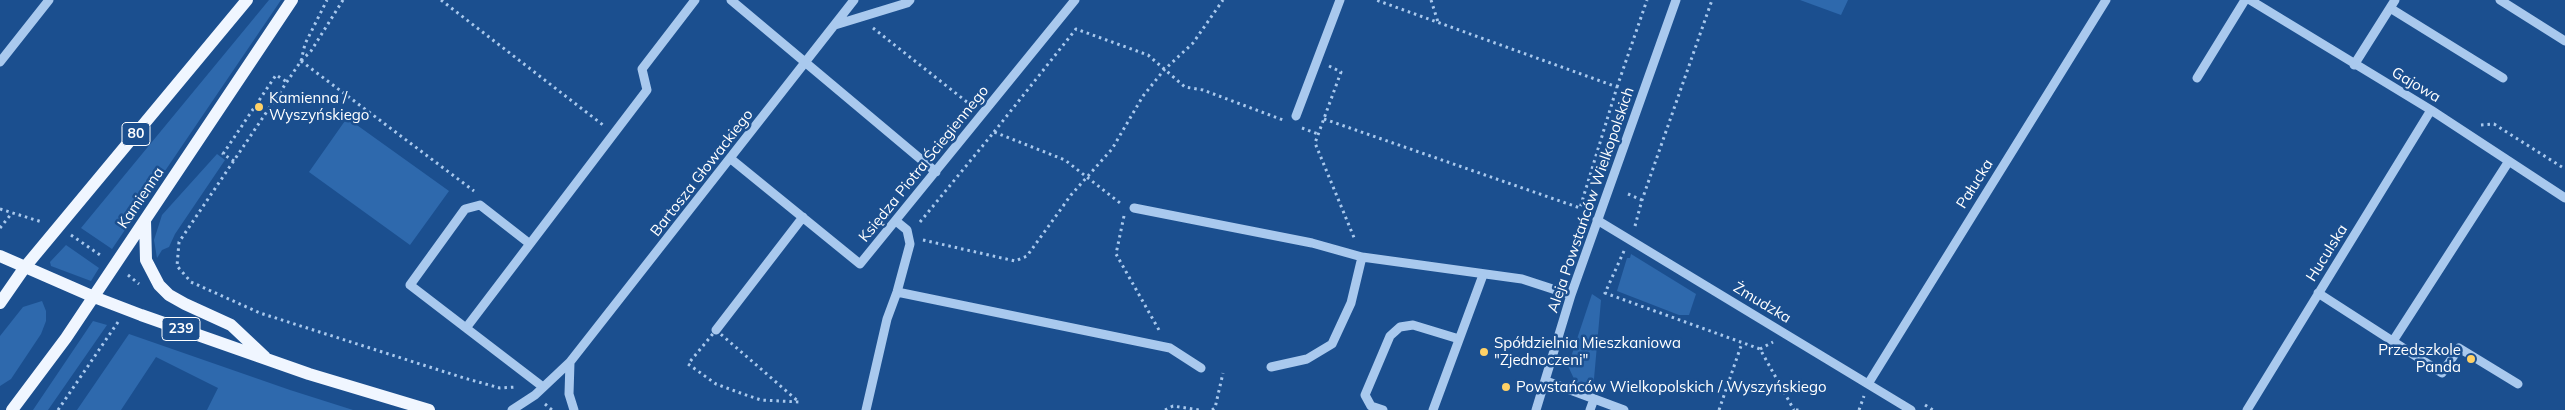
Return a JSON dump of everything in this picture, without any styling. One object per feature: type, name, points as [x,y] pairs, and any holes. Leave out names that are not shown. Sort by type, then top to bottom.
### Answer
[{"type":"main road","name":"80","points":[[0,303],[58,227],[247,0]]},
{"type":"main road","name":"Kamienna","points":[[12,410],[94,297],[292,0]]},
{"type":"main road","points":[[145,221],[146,260],[159,285],[169,295],[185,304],[231,325],[269,360]]},
{"type":"main road","name":"239","points":[[0,256],[94,297],[269,360],[429,410]]},
{"type":"street","points":[[0,62],[49,0]]},
{"type":"street","points":[[466,328],[647,90],[642,69],[695,0]]},
{"type":"street","points":[[731,0],[936,172]]},
{"type":"street","name":"Bartosza Głowackiego","points":[[512,410],[535,395],[570,362],[732,159],[854,0]]},
{"type":"street","points":[[835,25],[907,4],[910,0]]},
{"type":"street","name":"Księdza Piotra Ściegiennego","points":[[732,159],[860,264],[1075,0]]},
{"type":"street","points":[[1294,120],[1340,0]]},
{"type":"street","name":"Aleja Powstańców Wielkopolskich","points":[[1536,410],[1571,295],[1676,0]]},
{"type":"street","name":"Pałucka","points":[[1868,384],[2106,0]]},
{"type":"street","points":[[2197,78],[2245,0]]},
{"type":"street","name":"Gajowa","points":[[2250,0],[2354,65],[2431,110],[2565,198]]},
{"type":"street","points":[[2500,0],[2565,41]]},
{"type":"street","points":[[2354,65],[2393,4],[2503,78]]},
{"type":"street","name":"Huculska","points":[[2247,410],[2431,110]]},
{"type":"street","points":[[2393,341],[2509,161]]},
{"type":"street","points":[[530,244],[480,206],[465,209],[410,285],[542,387]]},
{"type":"street","points":[[1134,208],[1312,243],[1362,256],[1483,275],[1522,279],[1571,295]]},
{"type":"street","points":[[716,330],[803,217]]},
{"type":"street","name":"Żmudzka","points":[[1597,220],[1911,410]]},
{"type":"street","points":[[866,410],[887,319],[912,241],[907,230],[896,221]]},
{"type":"street","points":[[1271,367],[1307,359],[1332,344],[1351,303],[1362,256]]},
{"type":"street","points":[[1433,410],[1483,275]]},
{"type":"street","points":[[897,292],[1170,348],[1201,368]]},
{"type":"street","points":[[2318,293],[2442,373],[2458,348],[2518,384]]},
{"type":"street","points":[[1383,410],[1371,406],[1365,395],[1390,336],[1400,327],[1413,325],[1459,339]]},
{"type":"street","points":[[570,362],[569,394],[574,410]]},
{"type":"street","points":[[1546,381],[1624,410]]},
{"type":"street","points":[[1590,410],[1594,399]]},
{"type":"path","points":[[300,61],[305,44],[327,0]]},
{"type":"path","points":[[343,0],[312,50],[300,61],[179,242],[177,266],[191,282],[260,313],[464,378],[500,388],[522,386],[552,410]]},
{"type":"path","points":[[441,0],[614,133]]},
{"type":"path","points":[[1223,0],[1193,43],[1164,70],[1143,96],[1112,149],[1071,195],[1027,256],[1014,261],[912,241],[921,218],[994,132],[1076,29],[1148,55],[1164,70],[1186,87],[1203,90],[1294,120]]},
{"type":"path","points":[[1376,0],[1617,87]]},
{"type":"path","points":[[1431,0],[1439,22]]},
{"type":"path","points":[[1324,118],[1580,208],[1646,0]]},
{"type":"path","points":[[1636,226],[1642,200],[1712,0]]},
{"type":"path","points":[[859,17],[983,114]]},
{"type":"path","points":[[1317,60],[1341,72],[1315,143],[1362,256]]},
{"type":"path","points":[[300,61],[480,195],[480,206]]},
{"type":"path","points":[[234,161],[223,154],[276,75],[286,82]]},
{"type":"path","points":[[1300,127],[1318,134]]},
{"type":"path","points":[[994,132],[1065,160],[1126,207],[1116,254],[1170,348]]},
{"type":"path","points":[[1628,194],[1642,200]]},
{"type":"path","points":[[0,209],[58,227],[140,285],[127,309],[58,410]]},
{"type":"path","points":[[0,228],[12,213]]},
{"type":"path","points":[[1624,251],[1605,293],[1760,349],[1795,410],[1801,410]]},
{"type":"path","points":[[716,330],[784,389],[799,402],[761,400],[743,394],[716,384],[688,364],[716,330]]},
{"type":"path","points":[[1719,410],[1742,342]]},
{"type":"path","points":[[1212,410],[1215,408],[1223,373]]},
{"type":"path","points":[[1165,410],[1173,406],[1199,410]]},
{"type":"shaded area","points":[[269,0],[281,0],[112,249],[81,228]]},
{"type":"shaded area","points":[[1800,0],[1848,0],[1841,15]]},
{"type":"shaded area","points":[[347,118],[449,191],[410,245],[309,172]]},
{"type":"shaded area","points":[[217,154],[225,160],[175,234],[169,247],[162,250],[157,258],[154,240],[162,215]]},
{"type":"shaded area","points":[[66,245],[99,268],[91,281],[51,266],[50,262]]},
{"type":"shaded area","points":[[1631,254],[1696,294],[1689,315],[1679,315],[1617,291],[1627,258],[1630,258]]},
{"type":"shaded area","points":[[1592,294],[1601,300],[1593,390],[1576,383],[1568,366]]},
{"type":"shaded area","points":[[42,301],[46,311],[46,321],[41,334],[11,379],[0,386],[0,336],[23,307]]},
{"type":"shaded area","points":[[93,321],[107,325],[48,410],[33,410]]},
{"type":"shaded area","points":[[129,334],[353,410],[207,410],[218,388],[156,357],[121,410],[77,410]]},
{"type":"place","name":"Kamienna / Wyszyńskiego","points":[[259,107]]},
{"type":"place","name":"Spółdzielnia Mieszkaniowa \"Zjednoczeni\"","points":[[1484,352]]},
{"type":"place","name":"Przedszkole Panda","points":[[2471,359]]},
{"type":"place","name":"Powstańców Wielkopolskich / Wyszyńskiego","points":[[1506,387]]}]
